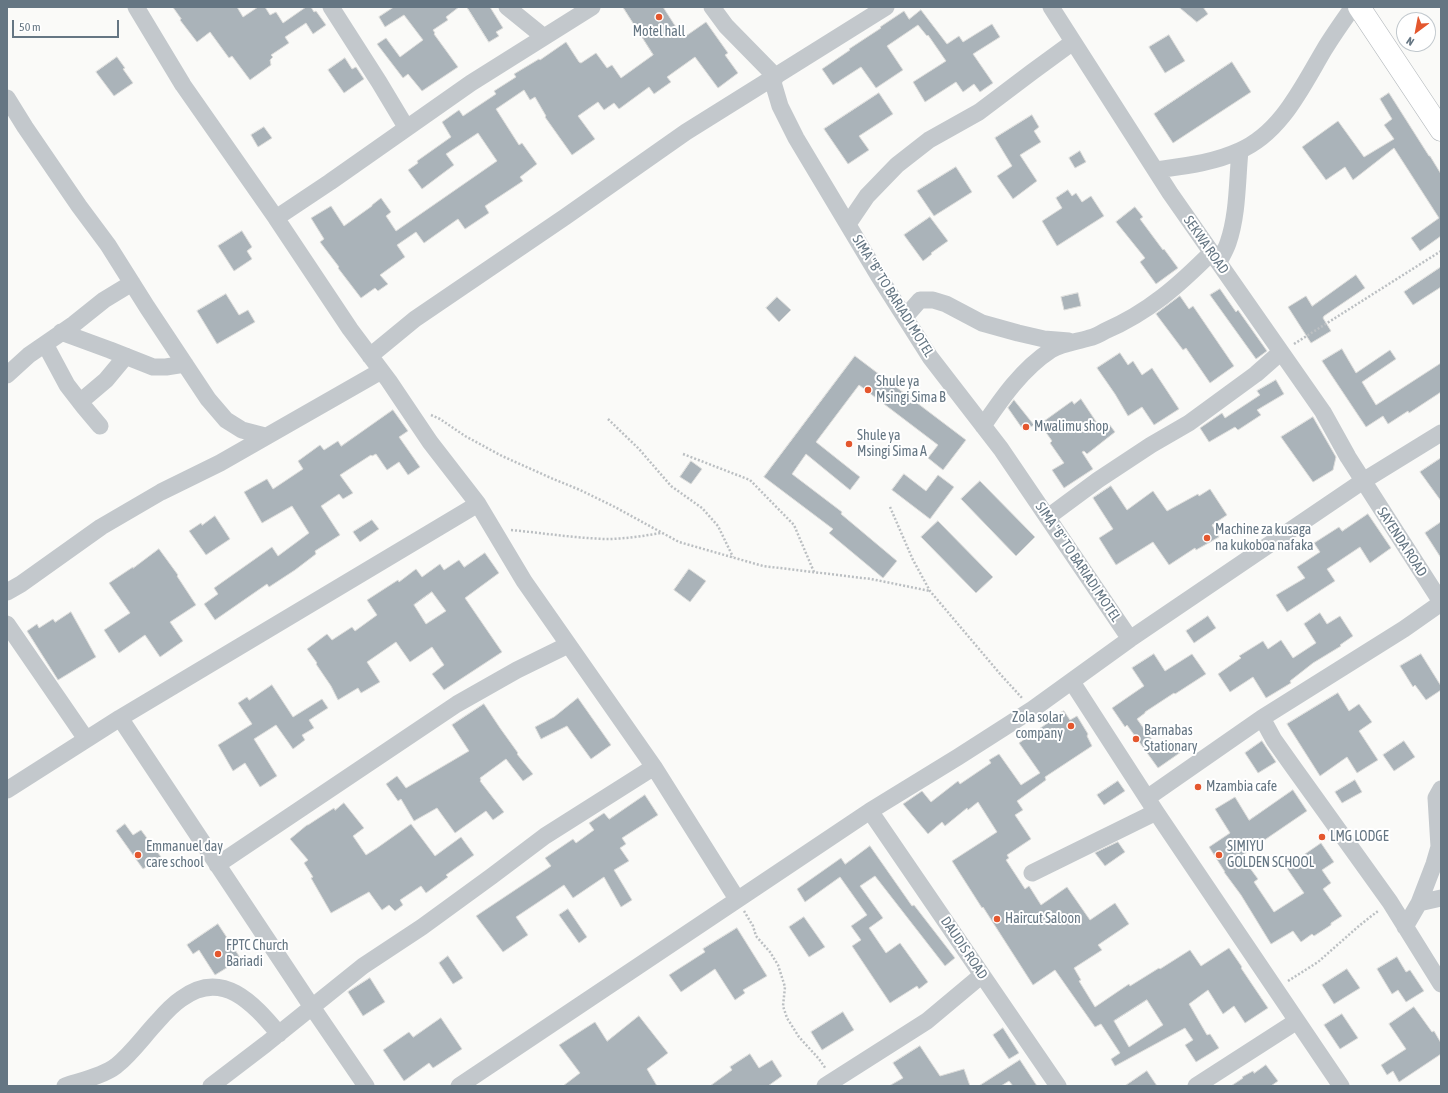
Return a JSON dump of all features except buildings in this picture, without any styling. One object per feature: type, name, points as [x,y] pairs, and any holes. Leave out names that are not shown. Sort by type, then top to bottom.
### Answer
[{"type":"main road","points":[[1361,8],[1441,130]]},
{"type":"street","points":[[136,7],[183,85],[276,218],[350,329],[405,404],[430,442],[478,504],[524,581],[654,767],[737,899]]},
{"type":"street","points":[[331,7],[406,127]]},
{"type":"street","points":[[506,7],[544,37]]},
{"type":"street","points":[[276,218],[471,83],[592,7]]},
{"type":"street","points":[[712,7],[726,26],[774,78]]},
{"type":"street","points":[[370,356],[415,319],[566,217],[686,132],[886,7]]},
{"type":"street","points":[[1156,170],[1220,159],[1240,151],[1264,136],[1282,118],[1361,8]]},
{"type":"street","name":"SEKWA ROAD","points":[[1057,11],[1073,42],[1156,170],[1323,412],[1363,481]]},
{"type":"street","points":[[848,224],[867,196],[897,165],[929,140],[979,112],[1073,42]]},
{"type":"street","name":"SIMA \"B\" TO BARIADI MOTEL","points":[[774,78],[780,106],[793,132],[904,317],[930,357],[1001,449],[1130,639]]},
{"type":"street","points":[[7,98],[24,127],[108,245],[208,399],[226,420],[242,430],[265,436]]},
{"type":"street","points":[[983,426],[1002,398],[1020,377],[1038,360],[1052,350],[1071,342],[1089,338],[1131,318],[1163,297],[1215,257],[1228,244],[1236,205],[1240,151]]},
{"type":"street","points":[[7,375],[29,355],[104,300],[132,282]]},
{"type":"street","points":[[904,317],[920,300],[933,300],[946,304],[982,323],[1044,339],[1071,342]]},
{"type":"street","points":[[61,332],[153,367],[166,367],[185,364]]},
{"type":"street","points":[[45,344],[67,385],[100,426]]},
{"type":"street","points":[[1048,517],[1098,480],[1151,445],[1189,423],[1256,374],[1281,352]]},
{"type":"street","points":[[80,402],[106,380],[126,356]]},
{"type":"street","points":[[7,592],[21,584],[101,527],[161,492],[220,463],[381,371]]},
{"type":"street","points":[[459,1086],[870,811],[1032,709],[1072,682],[1130,639],[1363,481],[1441,433]]},
{"type":"street","name":"SAYENDA ROAD","points":[[1363,481],[1441,602]]},
{"type":"street","points":[[7,790],[120,718],[478,504]]},
{"type":"street","points":[[1032,873],[1151,805],[1184,774],[1262,718],[1404,629],[1441,602]]},
{"type":"street","points":[[7,624],[86,739]]},
{"type":"street","points":[[218,865],[457,704],[517,670],[568,645]]},
{"type":"street","points":[[1072,682],[1151,805],[1341,1086]]},
{"type":"street","points":[[120,718],[366,1086]]},
{"type":"street","points":[[1262,718],[1274,740],[1390,902],[1441,984]]},
{"type":"street","points":[[211,1086],[279,1034],[363,966],[422,927],[545,836],[654,767]]},
{"type":"street","points":[[1405,927],[1419,903],[1439,847],[1436,798],[1441,789]]},
{"type":"street","name":"DAUDIS ROAD","points":[[870,811],[1058,1086]]},
{"type":"street","points":[[1419,903],[1441,898]]},
{"type":"street","points":[[829,1083],[927,1021],[982,975]]},
{"type":"street","points":[[65,1086],[114,1068],[156,1023],[181,999],[199,989],[217,986],[241,995],[258,1009],[279,1034]]},
{"type":"street","points":[[1196,1086],[1297,1021]]},
{"type":"path","points":[[1281,352],[1441,251]]},
{"type":"path","points":[[405,404],[440,419],[465,436],[502,456],[593,496],[679,542],[763,566],[871,579],[930,591]]},
{"type":"path","points":[[608,419],[638,449],[671,486],[702,508],[718,526],[733,557]]},
{"type":"path","points":[[683,454],[750,480],[794,525],[814,572]]},
{"type":"path","points":[[890,507],[913,560],[930,591],[1001,675],[1032,709]]},
{"type":"path","points":[[493,529],[607,539],[661,533]]},
{"type":"path","points":[[737,899],[753,926],[756,936],[770,952],[778,965],[785,987],[783,1006],[787,1018],[799,1037],[819,1059],[829,1083]]},
{"type":"path","points":[[1276,989],[1318,962],[1360,925],[1390,902]]},
{"type":"place","name":"Motel hall","points":[[659,17]]},
{"type":"place","name":"Shule ya Msingi Sima B","points":[[868,390]]},
{"type":"place","name":"Mwalimu shop","points":[[1026,427]]},
{"type":"place","name":"Shule ya Msingi Sima A","points":[[849,444]]},
{"type":"place","name":"Machine za kusaga na kukoboa nafaka","points":[[1207,538]]},
{"type":"place","name":"Zola solar company","points":[[1071,726]]},
{"type":"place","name":"Barnabas Stationary","points":[[1136,739]]},
{"type":"place","name":"Mzambia cafe","points":[[1198,787]]},
{"type":"place","name":"LMG LODGE","points":[[1322,837]]},
{"type":"place","name":"Emmanuel day care school","points":[[138,855]]},
{"type":"place","name":"SIMIYU GOLDEN SCHOOL","points":[[1219,855]]},
{"type":"place","name":"Haircut Saloon","points":[[997,919]]},
{"type":"place","name":"FPTC Church Bariadi","points":[[218,954]]}]
